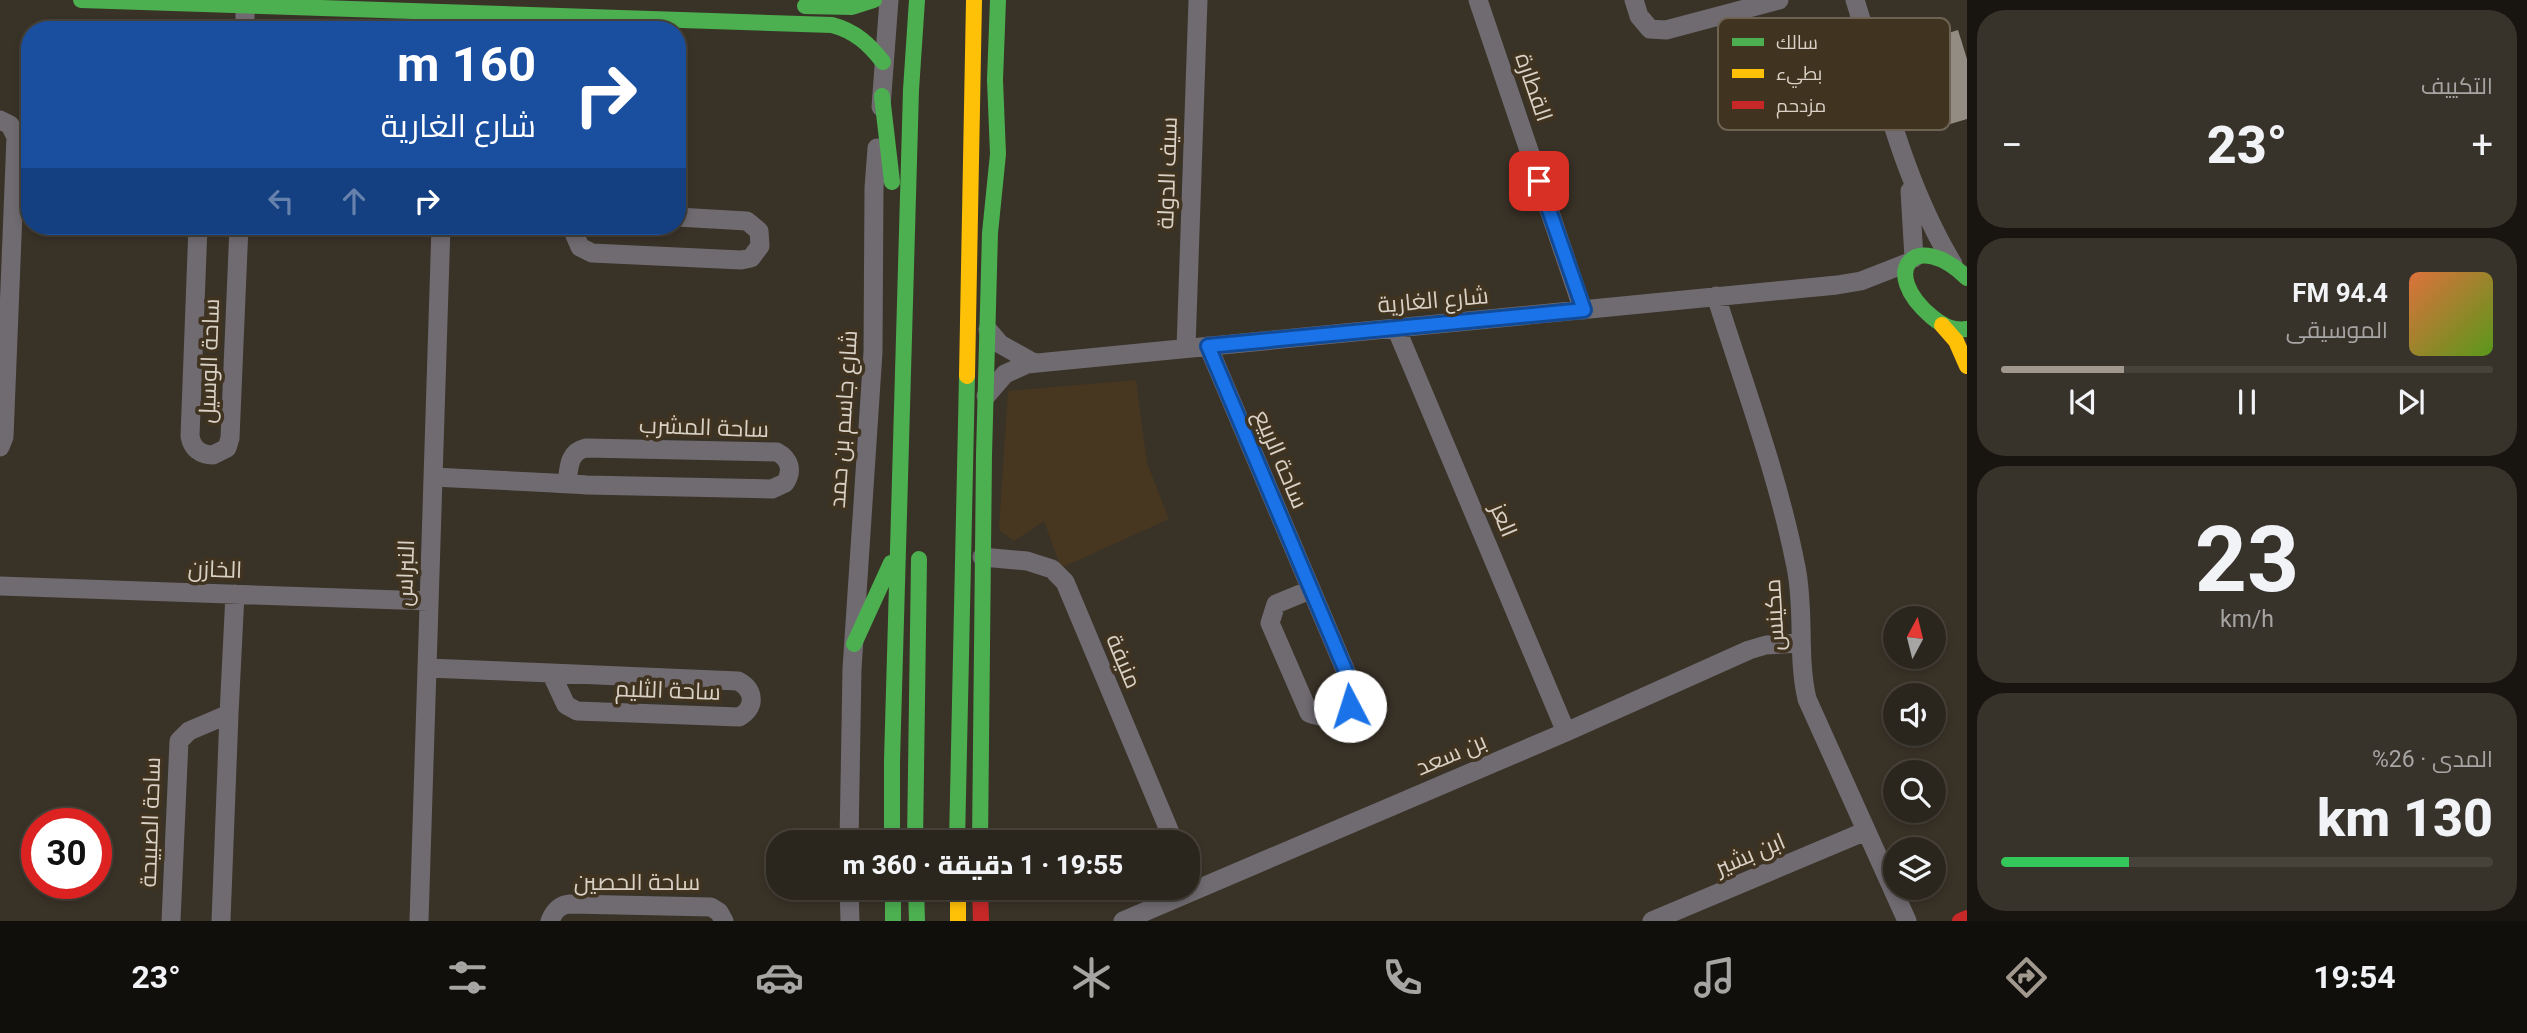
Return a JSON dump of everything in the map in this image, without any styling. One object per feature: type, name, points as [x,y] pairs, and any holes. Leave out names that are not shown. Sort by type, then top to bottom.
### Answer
[{"type":"main road","points":[[81,0],[246,3],[447,14],[842,27],[870,45],[883,62]]},
{"type":"main road","points":[[791,6],[844,8],[874,0]]},
{"type":"main road","points":[[892,830],[906,243],[917,0]]},
{"type":"main road","points":[[957,830],[963,487],[973,171],[974,0]]},
{"type":"main road","points":[[981,830],[984,455],[990,233],[998,154],[995,80],[998,0]]},
{"type":"main road","points":[[764,5],[764,23]]},
{"type":"main road","points":[[882,96],[893,208],[906,243]]},
{"type":"main road","points":[[973,171],[987,212],[990,233]]},
{"type":"main road","points":[[1961,272],[1935,255],[1925,254],[1910,260],[1904,279],[1910,295],[1956,341],[1967,366]]},
{"type":"main road","points":[[1942,325],[1956,331],[1967,329]]},
{"type":"main road","points":[[902,395],[918,451]]},
{"type":"main road","points":[[963,487],[984,455]]},
{"type":"main road","points":[[854,644],[899,546]]},
{"type":"main road","points":[[915,830],[919,548]]},
{"type":"main road","points":[[893,900],[893,921]]},
{"type":"main road","points":[[916,900],[916,921]]},
{"type":"main road","points":[[957,900],[958,921]]},
{"type":"main road","points":[[980,900],[981,921]]},
{"type":"main road","points":[[1960,921],[1967,918]]},
{"type":"street","name":"شارع جاسم بن حمد","points":[[849,830],[854,644],[873,352],[874,188],[889,0]]},
{"type":"street","name":"سيف الدولة","points":[[1186,348],[1198,0]]},
{"type":"street","name":"القطارة","points":[[1478,0],[1584,310]]},
{"type":"street","points":[[1634,0],[1639,16],[1650,29],[1666,30],[1779,0]]},
{"type":"street","points":[[1855,0],[1861,18]]},
{"type":"street","points":[[245,21],[246,3]]},
{"type":"street","points":[[0,120],[10,125],[16,137],[4,437],[0,447]]},
{"type":"street","points":[[1895,130],[1924,209],[1961,272]]},
{"type":"street","points":[[1905,163],[1913,210],[1910,260]]},
{"type":"street","points":[[575,235],[580,247],[592,253],[741,260],[751,258],[758,251],[761,242],[759,231],[747,221],[686,218]]},
{"type":"street","name":"ساحة الوسيل","points":[[198,235],[190,436],[195,449],[208,455],[223,451],[230,438],[239,235]]},
{"type":"street","name":"النبراس","points":[[419,921],[441,235]]},
{"type":"street","name":"شارع الغارية","points":[[1837,285],[1873,277],[1910,260]]},
{"type":"street","name":"شارع الغارية","points":[[986,396],[998,380],[1012,369],[1034,363],[1837,285],[1862,285],[1910,295]]},
{"type":"street","name":"مكينس","points":[[1716,296],[1776,488],[1795,560],[1800,587],[1803,681],[1807,699],[1907,921]]},
{"type":"street","name":"العز","points":[[1396,328],[1566,732]]},
{"type":"street","points":[[988,330],[1000,344],[1034,363]]},
{"type":"street","name":"ساحة الربيع","points":[[1208,346],[1355,693],[1350,706],[1338,716],[1322,718],[1309,713],[1270,623],[1276,604],[1310,590]]},
{"type":"street","name":"ساحة المشرب","points":[[433,477],[567,484],[772,489],[785,483],[790,469],[787,461],[777,452],[586,448],[580,449],[572,457],[567,484]]},
{"type":"street","name":"منيفة","points":[[982,556],[1027,561],[1052,569],[1065,583],[1169,830]]},
{"type":"street","name":"الخازن","points":[[0,586],[429,601]]},
{"type":"street","points":[[221,921],[235,594]]},
{"type":"street","name":"بن سعد","points":[[1200,878],[1566,732],[1749,650],[1766,645],[1801,643]]},
{"type":"street","name":"ساحة الثليم","points":[[427,667],[733,680],[747,686],[752,700],[749,709],[739,717],[578,711],[566,705],[551,673]]},
{"type":"street","name":"ساحة الصبيحة","points":[[171,921],[179,741],[189,731],[229,714]]},
{"type":"street","name":"ابن بشير","points":[[1653,921],[1866,831]]},
{"type":"street","points":[[849,900],[850,921]]},
{"type":"street","name":"بن سعد","points":[[1123,921],[1160,900]]},
{"type":"street","name":"ساحة الحصين","points":[[550,921],[555,911],[570,904],[711,907],[719,912],[724,921]]},
{"type":"shaded area","points":[[1136,380],[1147,463],[1169,519],[1061,568],[1044,521],[1014,541],[999,530],[1008,391]]},
{"type":"building","points":[[1958,30],[1967,59],[1967,119],[1950,124],[1950,33]]},
{"type":"traffic: fast","points":[[81,0],[832,25],[861,39],[883,62]]},
{"type":"traffic: fast","points":[[805,6],[852,7],[874,0]]},
{"type":"traffic: fast","points":[[892,830],[911,90],[917,0]]},
{"type":"traffic: fast","points":[[980,830],[984,455],[990,233],[998,154],[995,80],[998,0]]},
{"type":"traffic: fast","points":[[882,96],[892,182]]},
{"type":"traffic: fast","points":[[1967,278],[1949,263],[1932,257],[1919,256],[1910,262],[1905,271],[1907,284],[1916,300],[1932,317],[1948,327],[1967,329]]},
{"type":"traffic: fast","points":[[957,830],[967,376]]},
{"type":"traffic: fast","points":[[915,830],[919,559]]},
{"type":"traffic: fast","points":[[854,644],[891,563]]},
{"type":"traffic: fast","points":[[893,900],[893,921]]},
{"type":"traffic: fast","points":[[916,900],[917,921]]},
{"type":"traffic: slow","points":[[967,376],[974,0]]},
{"type":"traffic: slow","points":[[1942,325],[1956,341],[1967,366]]},
{"type":"traffic: slow","points":[[958,900],[958,921]]},
{"type":"traffic: jam","points":[[980,900],[981,921]]},
{"type":"traffic: jam","points":[[1960,921],[1967,918]]},
{"type":"route","points":[[1350,706],[1355,693],[1208,346],[1584,310],[1539,181]]}]
